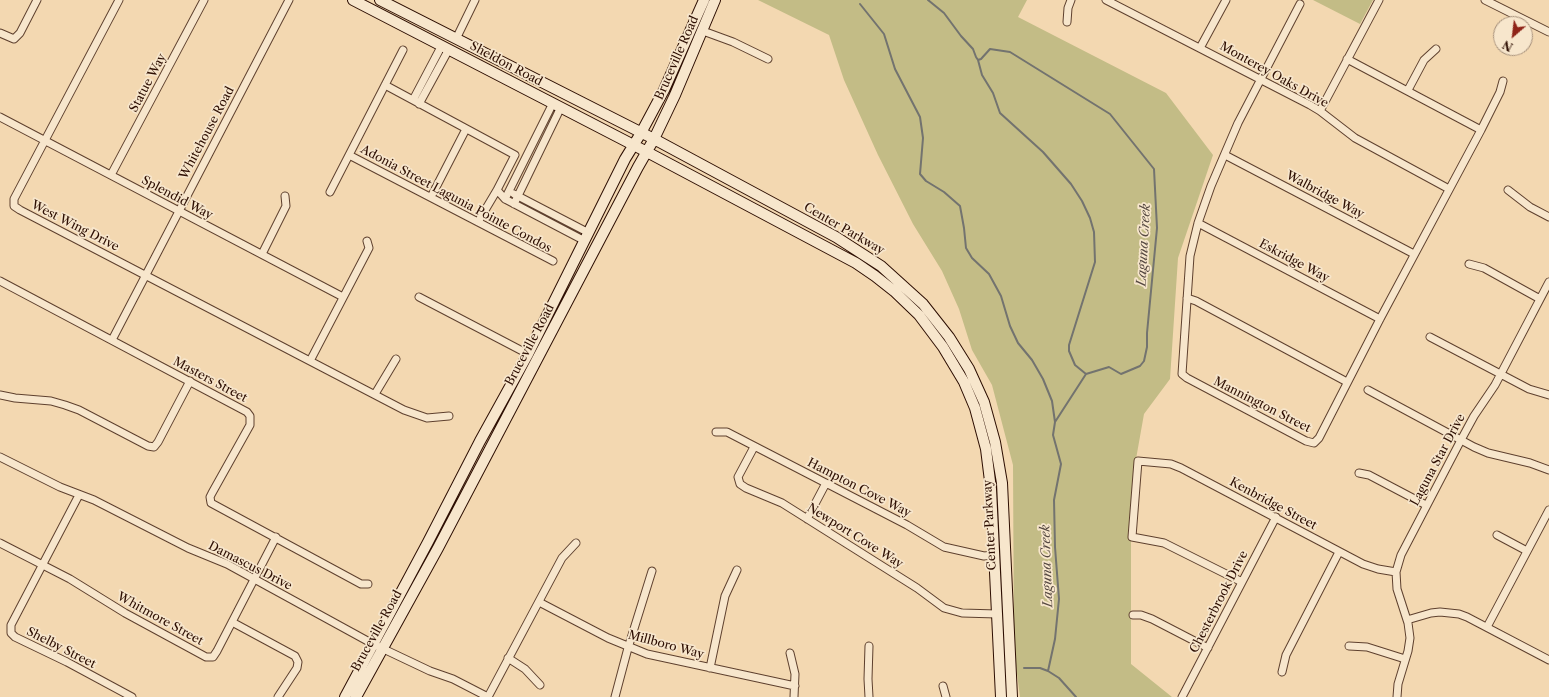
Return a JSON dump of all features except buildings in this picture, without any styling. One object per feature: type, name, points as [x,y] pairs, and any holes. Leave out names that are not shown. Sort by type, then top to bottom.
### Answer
[{"type":"main road","name":"Sheldon Road","points":[[353,0],[647,152]]},
{"type":"main road","name":"Sheldon Road","points":[[380,0],[654,139]]},
{"type":"main road","name":"Bruceville Road","points":[[345,697],[480,441],[528,354],[634,145],[664,90],[704,0]]},
{"type":"main road","name":"Bruceville Road","points":[[356,697],[442,542],[654,139],[703,31],[715,0]]},
{"type":"main road","name":"Center Parkway","points":[[654,139],[865,254],[892,275],[923,304],[937,320],[959,351],[982,397],[992,428],[1002,483],[1012,697]]},
{"type":"main road","name":"Center Parkway","points":[[647,152],[856,263],[894,291],[919,315],[943,347],[964,382],[975,408],[981,428],[989,469],[1001,697]]},
{"type":"main road","points":[[780,222],[784,219],[801,226],[823,231]]},
{"type":"main road","points":[[563,310],[561,308],[562,302],[579,266],[580,252]]},
{"type":"street","points":[[0,33],[14,38],[20,33],[37,0]]},
{"type":"street","name":"West Wing Drive","points":[[119,0],[14,199],[14,206],[404,410],[427,418],[449,416]]},
{"type":"street","name":"Statue Way","points":[[110,175],[204,0]]},
{"type":"street","name":"Whitehouse Road","points":[[112,340],[289,0]]},
{"type":"street","points":[[456,39],[475,0]]},
{"type":"street","points":[[1067,22],[1068,8],[1071,0]]},
{"type":"street","name":"Monterey Oaks Drive","points":[[1106,0],[1262,79],[1320,111],[1354,138],[1449,189]]},
{"type":"street","points":[[1200,48],[1226,0]]},
{"type":"street","points":[[1320,111],[1379,0]]},
{"type":"street","points":[[1486,0],[1549,32]]},
{"type":"street","name":"Mannington Street","points":[[1300,4],[1241,118],[1211,186],[1198,223],[1190,256],[1182,374],[1306,442],[1314,442],[1319,438],[1414,254],[1481,130],[1500,92],[1503,80]]},
{"type":"street","points":[[703,31],[735,43],[768,59]]},
{"type":"street","points":[[416,102],[445,47]]},
{"type":"street","points":[[1408,90],[1424,60],[1436,49]]},
{"type":"street","points":[[330,192],[403,50]]},
{"type":"street","points":[[1347,59],[1481,130]]},
{"type":"street","points":[[385,85],[515,155],[478,222]]},
{"type":"street","points":[[504,199],[557,105]]},
{"type":"street","points":[[514,204],[557,105]]},
{"type":"street","name":"Splendid Way","points":[[0,117],[343,297]]},
{"type":"street","points":[[430,197],[466,129]]},
{"type":"street","name":"Adonia Street Lagunia Pointe Condos","points":[[349,155],[553,261]]},
{"type":"street","name":"Walbridge Way","points":[[1225,155],[1414,254]]},
{"type":"street","points":[[497,190],[508,191],[518,196],[587,237]]},
{"type":"street","points":[[497,190],[504,199],[587,237]]},
{"type":"street","points":[[1508,190],[1530,207],[1549,217]]},
{"type":"street","points":[[262,254],[286,206],[285,196]]},
{"type":"street","name":"Eskridge Way","points":[[1198,223],[1380,319]]},
{"type":"street","points":[[310,361],[369,248],[367,240]]},
{"type":"street","points":[[1469,264],[1484,268],[1540,299]]},
{"type":"street","points":[[885,284],[892,275]]},
{"type":"street","name":"Masters Street","points":[[0,281],[246,412],[250,416],[250,425],[212,493],[210,497],[211,503],[361,584],[368,584]]},
{"type":"street","points":[[894,291],[900,282]]},
{"type":"street","name":"Laguna Star Drive","points":[[1397,697],[1398,684],[1410,638],[1407,620],[1399,597],[1396,572],[1401,555],[1474,416],[1488,397],[1501,374],[1549,282]]},
{"type":"street","points":[[419,297],[528,354]]},
{"type":"street","points":[[1187,298],[1196,301],[1348,382]]},
{"type":"street","points":[[1430,337],[1529,389],[1549,395]]},
{"type":"street","points":[[375,394],[396,359]]},
{"type":"street","points":[[0,395],[51,401],[65,405],[79,410],[148,446],[154,447],[190,381]]},
{"type":"street","points":[[1368,390],[1488,453],[1530,463],[1549,470]]},
{"type":"street","name":"Hampton Cove Way","points":[[716,432],[727,432],[907,525],[944,547],[984,556],[994,555]]},
{"type":"street","name":"Newport Cove Way","points":[[754,447],[738,477],[740,484],[782,503],[916,588],[944,608],[962,613],[997,614]]},
{"type":"street","name":"Damascus Drive","points":[[0,457],[54,485],[94,500],[188,548],[228,564],[373,644],[430,671],[453,679],[488,697]]},
{"type":"street","name":"Kenbridge Street","points":[[1242,582],[1164,543],[1132,537],[1138,461],[1171,464],[1181,468],[1370,567],[1396,572]]},
{"type":"street","points":[[1358,473],[1369,476],[1426,505]]},
{"type":"street","points":[[807,519],[826,483]]},
{"type":"street","name":"Shelby Street","points":[[79,495],[11,625],[11,633],[15,637],[67,662],[132,697]]},
{"type":"street","points":[[1487,627],[1549,510]]},
{"type":"street","name":"Chesterbrook Drive","points":[[1182,697],[1276,517]]},
{"type":"street","points":[[1497,535],[1527,551]]},
{"type":"street","name":"Whitmore Street","points":[[0,543],[83,586],[125,613],[206,657],[213,657],[276,537]]},
{"type":"street","points":[[488,697],[562,558],[576,542]]},
{"type":"street","points":[[1282,672],[1286,655],[1339,552]]},
{"type":"street","points":[[710,668],[725,596],[737,570]]},
{"type":"street","points":[[615,697],[628,648],[652,571]]},
{"type":"street","name":"Millboro Way","points":[[539,602],[628,648],[647,654],[795,686]]},
{"type":"street","points":[[1407,620],[1431,613],[1451,612],[1467,617],[1549,660]]},
{"type":"street","points":[[1133,615],[1141,615],[1152,619],[1208,648]]},
{"type":"street","points":[[232,622],[295,656],[298,662],[297,668],[278,697]]},
{"type":"street","points":[[869,646],[869,697]]},
{"type":"street","points":[[1349,646],[1367,647],[1405,660]]},
{"type":"street","points":[[790,653],[795,674],[794,697]]},
{"type":"street","points":[[508,658],[525,669],[540,685]]},
{"type":"street","points":[[942,686],[946,697]]},
{"type":"shaded area","points":[[758,0],[1027,0],[1018,17],[1166,93],[1213,155],[1178,258],[1170,379],[1144,414],[1136,459],[1131,535],[1131,664],[1172,697],[1020,697],[1014,650],[1013,465],[992,385],[972,350],[959,309],[942,271],[913,224],[878,155],[844,80],[829,35]]},
{"type":"shaded area","points":[[1313,0],[1373,0],[1360,24]]},
{"type":"waterway","name":"Laguna Creek","points":[[928,0],[944,13],[973,49],[978,60],[981,59],[990,49],[1010,52],[1110,114],[1154,169],[1157,228],[1147,347],[1144,361],[1140,366],[1121,374],[1109,367],[1086,374]]},
{"type":"waterway","name":"Laguna Creek","points":[[860,4],[884,34],[895,69],[920,117],[923,138],[920,174],[926,181],[944,192],[960,206],[966,248],[972,258],[989,274],[1001,296],[1010,326],[1018,343],[1032,360],[1043,379],[1052,401],[1055,422],[1053,435],[1061,464],[1054,500],[1055,547],[1059,599],[1055,639],[1048,671]]},
{"type":"waterway","name":"Laguna Creek","points":[[978,60],[982,75],[993,93],[1000,113],[1043,152],[1071,184],[1082,201],[1090,218],[1094,232],[1095,262],[1069,345],[1069,351],[1075,365],[1086,374],[1055,422]]},
{"type":"waterway","name":"Laguna Creek","points":[[1024,668],[1040,668],[1048,671],[1059,678],[1076,697]]}]
